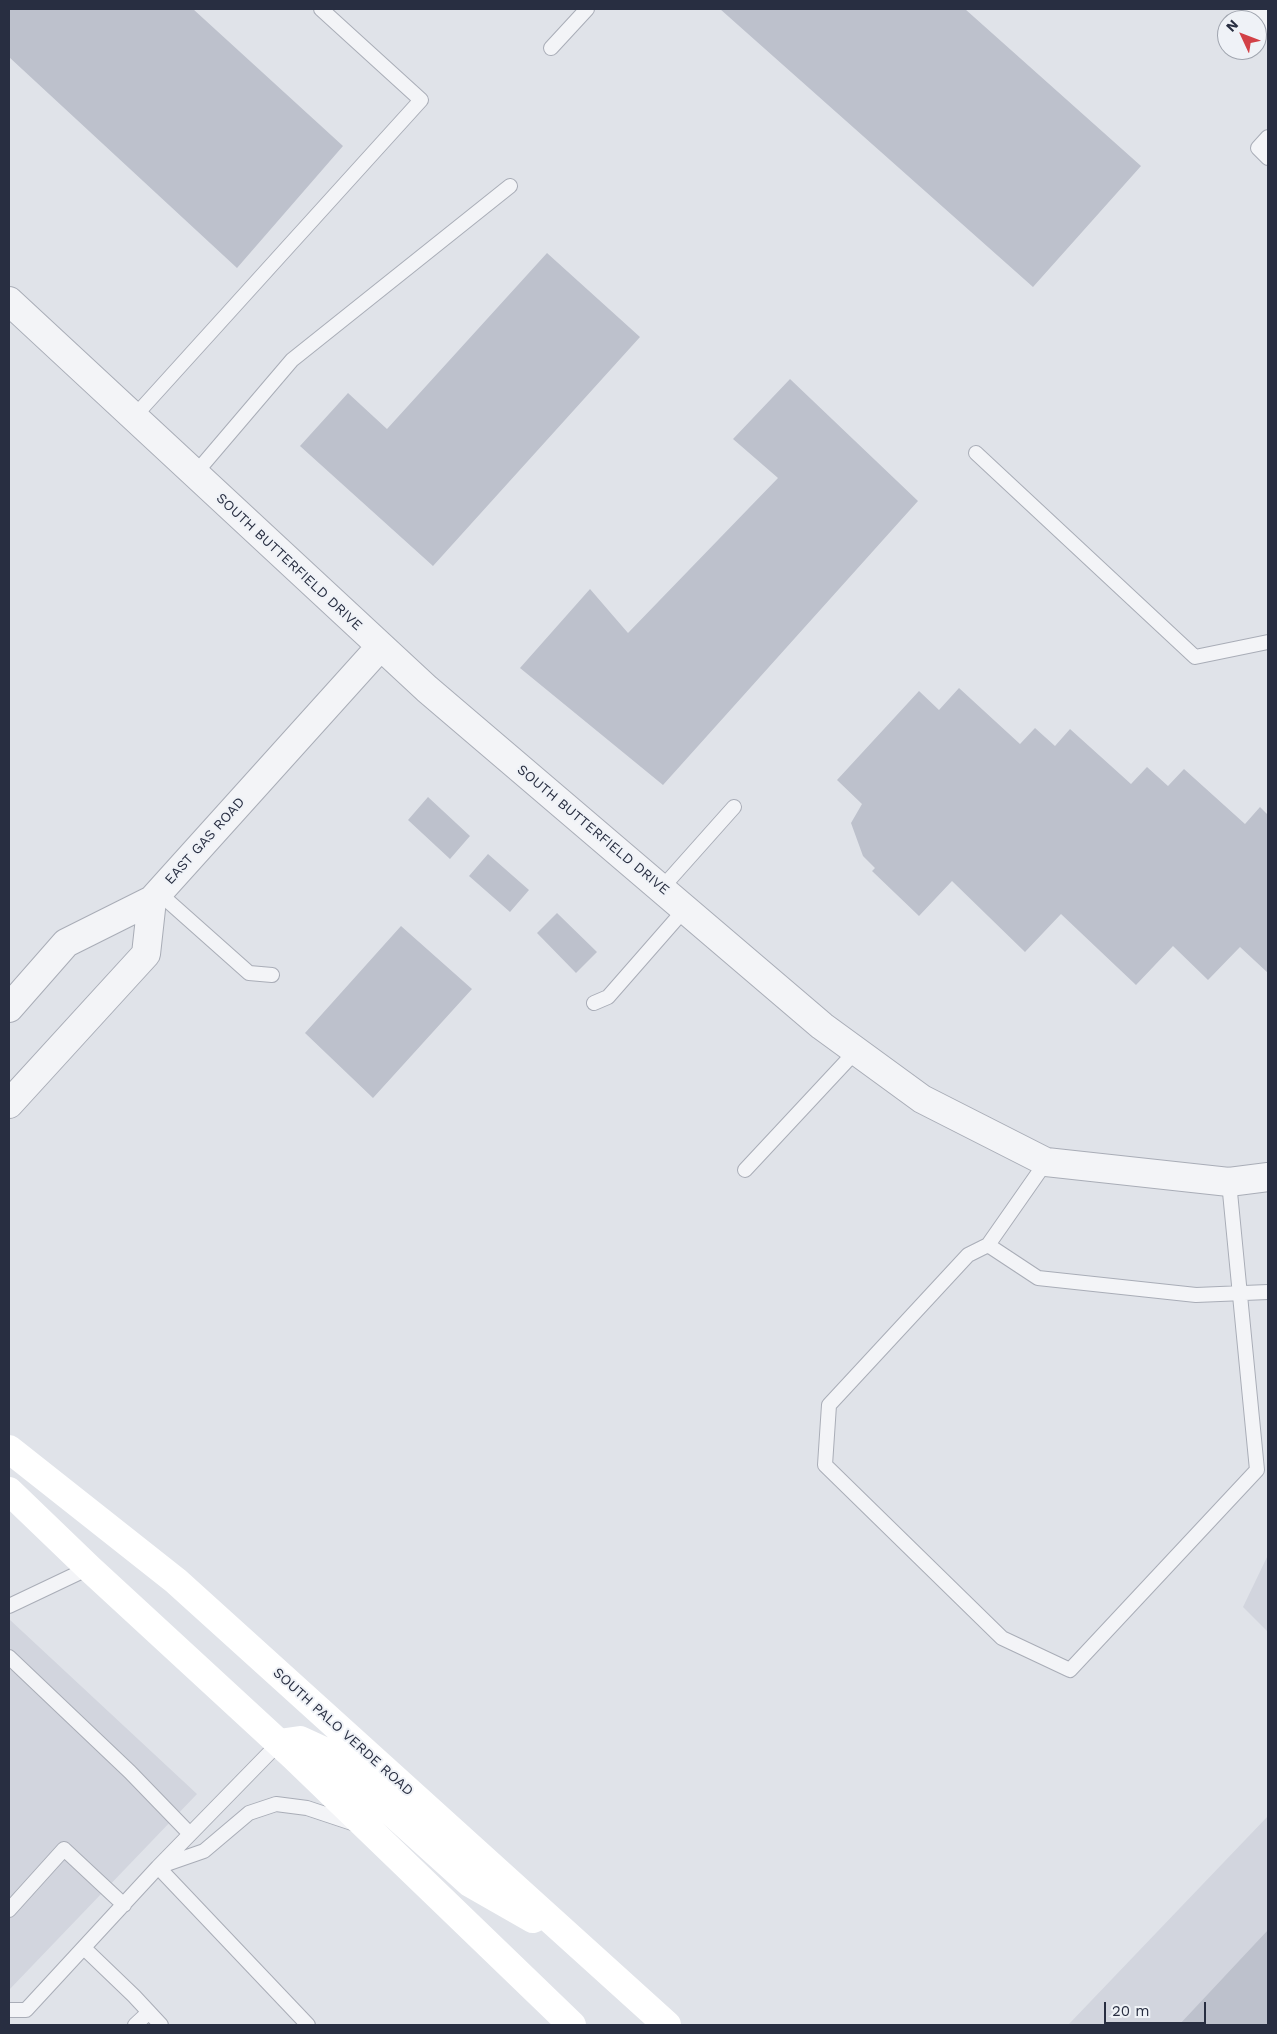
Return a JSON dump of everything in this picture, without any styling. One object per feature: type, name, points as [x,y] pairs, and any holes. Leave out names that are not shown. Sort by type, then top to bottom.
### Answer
[{"type":"main road","name":"SOUTH PALO VERDE ROAD","points":[[9,1449],[176,1581],[667,2025]]},
{"type":"main road","points":[[9,1490],[89,1568],[278,1742],[572,2025]]},
{"type":"main road","points":[[278,1742],[300,1740],[324,1751],[470,1883],[576,1943]]},
{"type":"street","points":[[1256,9],[1268,20]]},
{"type":"street","name":"SOUTH BUTTERFIELD DRIVE","points":[[12,312],[133,418],[434,696],[822,1026],[922,1099],[1046,1162],[1229,1182],[1268,1177]]},
{"type":"street","name":"EAST GAS ROAD","points":[[9,1008],[66,943],[155,896],[380,646]]},
{"type":"street","points":[[9,1104],[146,954],[155,896]]},
{"type":"lane","points":[[133,418],[421,100],[321,9]]},
{"type":"lane","points":[[551,48],[587,9]]},
{"type":"lane","points":[[1268,137],[1258,148],[1268,158]]},
{"type":"lane","points":[[194,475],[292,360],[510,186]]},
{"type":"lane","points":[[976,453],[1195,657],[1268,642]]},
{"type":"lane","points":[[661,889],[734,807]]},
{"type":"lane","points":[[155,896],[249,973],[272,975]]},
{"type":"lane","points":[[594,1003],[608,997],[685,909]]},
{"type":"lane","points":[[745,1170],[856,1051]]},
{"type":"lane","points":[[1046,1162],[988,1245],[968,1255],[829,1405],[825,1464],[1002,1638],[1070,1670],[1257,1470],[1242,1293],[1229,1182]]},
{"type":"lane","points":[[988,1245],[1038,1278],[1196,1295],[1268,1292]]},
{"type":"lane","points":[[9,1606],[89,1568]]},
{"type":"lane","points":[[9,1657],[130,1772],[190,1834]]},
{"type":"lane","points":[[9,2010],[26,2010],[158,1867],[278,1742]]},
{"type":"lane","points":[[158,1867],[204,1851],[249,1813],[276,1804],[307,1808],[367,1827]]},
{"type":"lane","points":[[9,1910],[64,1849],[124,1904]]},
{"type":"lane","points":[[158,1867],[308,2025]]},
{"type":"lane","points":[[84,1948],[161,2025]]},
{"type":"lane","points":[[136,2025],[149,2012]]},
{"type":"shaded area","points":[[1268,1555],[1268,1632],[1243,1607]]},
{"type":"shaded area","points":[[9,1619],[197,1794],[9,1990]]},
{"type":"shaded area","points":[[1268,1816],[1268,2025],[1068,2025]]},
{"type":"building","points":[[9,9],[193,9],[343,146],[237,268],[9,57]]},
{"type":"building","points":[[720,9],[965,9],[1141,166],[1033,287]]},
{"type":"building","points":[[547,253],[640,337],[433,566],[300,446],[348,393],[387,429]]},
{"type":"building","points":[[790,379],[918,501],[663,785],[520,668],[590,589],[628,633],[778,478],[733,439]]},
{"type":"building","points":[[959,688],[1020,744],[1035,728],[1055,746],[1070,729],[1131,784],[1147,767],[1168,786],[1184,769],[1245,824],[1260,807],[1268,815],[1268,973],[1240,947],[1208,980],[1173,946],[1136,985],[1061,914],[1025,952],[952,881],[919,916],[872,871],[875,868],[863,856],[851,823],[862,804],[837,780],[919,691],[939,710]]},
{"type":"building","points":[[428,797],[470,836],[450,859],[408,820]]},
{"type":"building","points":[[488,854],[529,890],[510,912],[469,876]]},
{"type":"building","points":[[557,913],[597,952],[576,973],[537,933]]},
{"type":"building","points":[[401,926],[472,989],[373,1098],[305,1033]]},
{"type":"building","points":[[1268,1930],[1268,2025],[1179,2025]]}]
